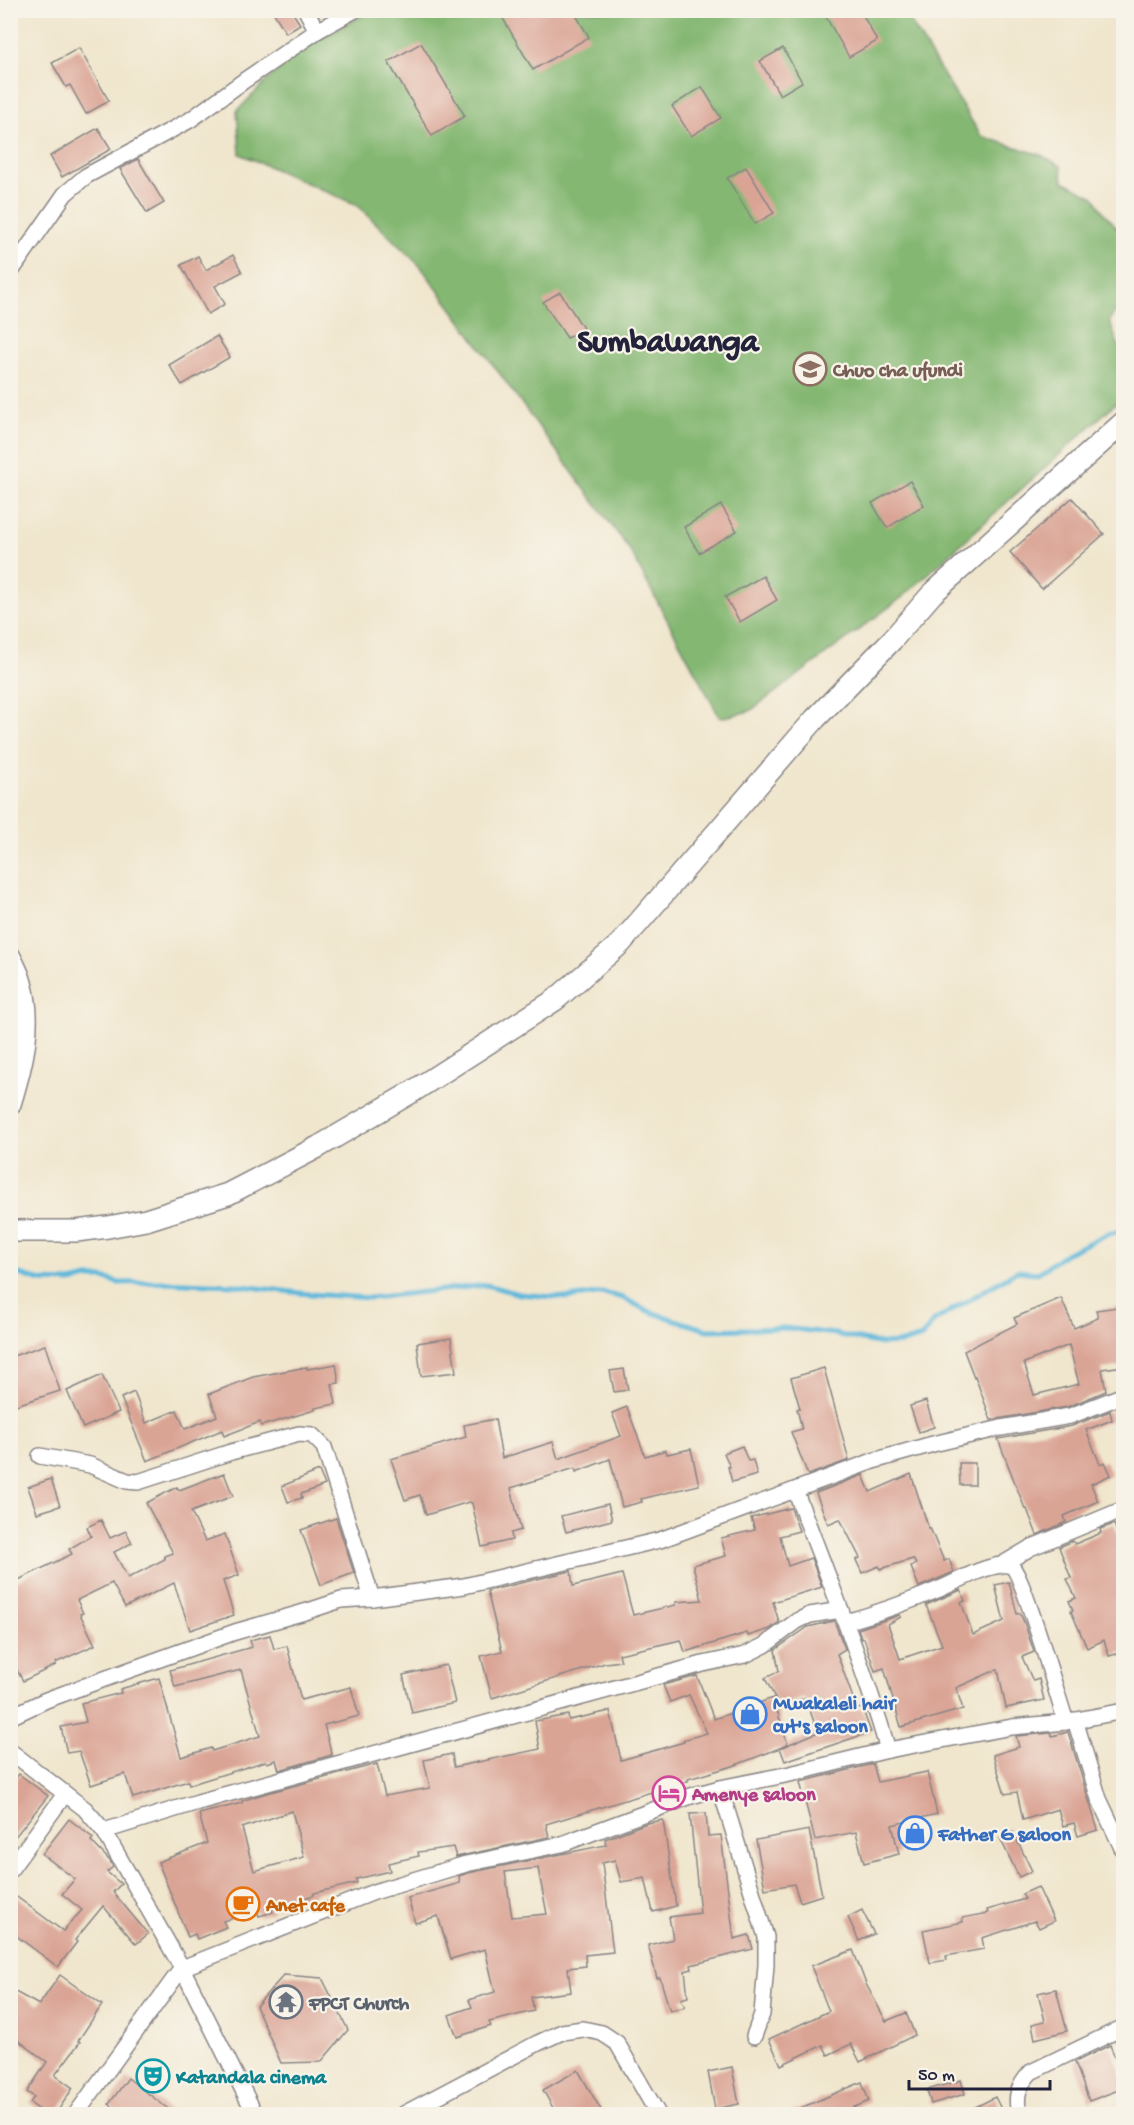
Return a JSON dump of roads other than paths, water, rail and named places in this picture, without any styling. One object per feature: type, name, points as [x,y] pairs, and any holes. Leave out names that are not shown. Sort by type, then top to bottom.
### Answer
[{"type":"street","points":[[306,10],[317,31]]},
{"type":"street","points":[[10,273],[65,194],[87,176],[190,120],[317,31],[356,10]]},
{"type":"street","points":[[10,1231],[76,1231],[108,1227],[146,1220],[228,1194],[318,1147],[412,1092],[555,1000],[620,944],[814,719],[892,640],[932,594],[1124,422]]},
{"type":"street","points":[[10,957],[21,983],[26,1012],[25,1045],[12,1092]]},
{"type":"street","points":[[10,1717],[46,1701],[235,1632],[341,1600],[464,1586],[660,1540],[873,1461],[1001,1428],[1070,1416],[1124,1395]]},
{"type":"street","points":[[40,1456],[90,1465],[127,1481],[138,1482],[231,1452],[299,1434],[312,1436],[324,1447],[372,1598]]},
{"type":"street","points":[[795,1490],[844,1616],[872,1695],[888,1750]]},
{"type":"street","points":[[104,1832],[198,1802],[745,1654],[765,1645],[803,1618],[817,1614],[865,1617],[1003,1564],[1030,1548],[1124,1509]]},
{"type":"street","points":[[1003,1564],[1014,1569],[1024,1591],[1099,1799],[1124,1852]]},
{"type":"street","points":[[76,2115],[182,1968],[374,1892],[466,1864],[562,1844],[691,1796],[720,1788],[888,1750],[1012,1727],[1071,1721],[1124,1711]]},
{"type":"street","points":[[10,1751],[85,1809],[104,1832],[182,1968],[255,2115]]},
{"type":"street","points":[[720,1788],[766,1937],[762,2014],[754,2036]]},
{"type":"street","points":[[10,1870],[65,1794]]},
{"type":"street","points":[[1019,2115],[1017,2103],[1021,2083],[1030,2072],[1124,2027]]},
{"type":"street","points":[[404,2115],[538,2043],[562,2032],[583,2029],[602,2032],[617,2043],[658,2115]]},
{"type":"waterway","points":[[10,1271],[41,1281],[71,1282],[88,1278],[103,1278],[119,1283],[234,1285],[309,1294],[370,1298],[487,1285],[519,1294],[567,1298],[604,1293],[623,1298],[650,1312],[707,1330],[786,1328],[835,1334],[881,1344],[902,1343],[922,1337],[934,1321],[1017,1271],[1038,1273],[1065,1254],[1105,1235],[1124,1230]]},
{"type":"place","name":"Chuo cha ufundi","points":[[810,369]]},
{"type":"place","name":"Mwakaleli hair cut's saloon","points":[[750,1714]]},
{"type":"place","name":"Amenye saloon","points":[[669,1793]]},
{"type":"place","name":"Father G saloon","points":[[915,1833]]},
{"type":"place","name":"Anet cafe","points":[[243,1904]]},
{"type":"place","name":"FPCT Church","points":[[286,2002]]},
{"type":"place","name":"Katandala cinema","points":[[153,2076]]},
{"type":"district","name":"Sumbawanga","points":[[668,339]]}]
